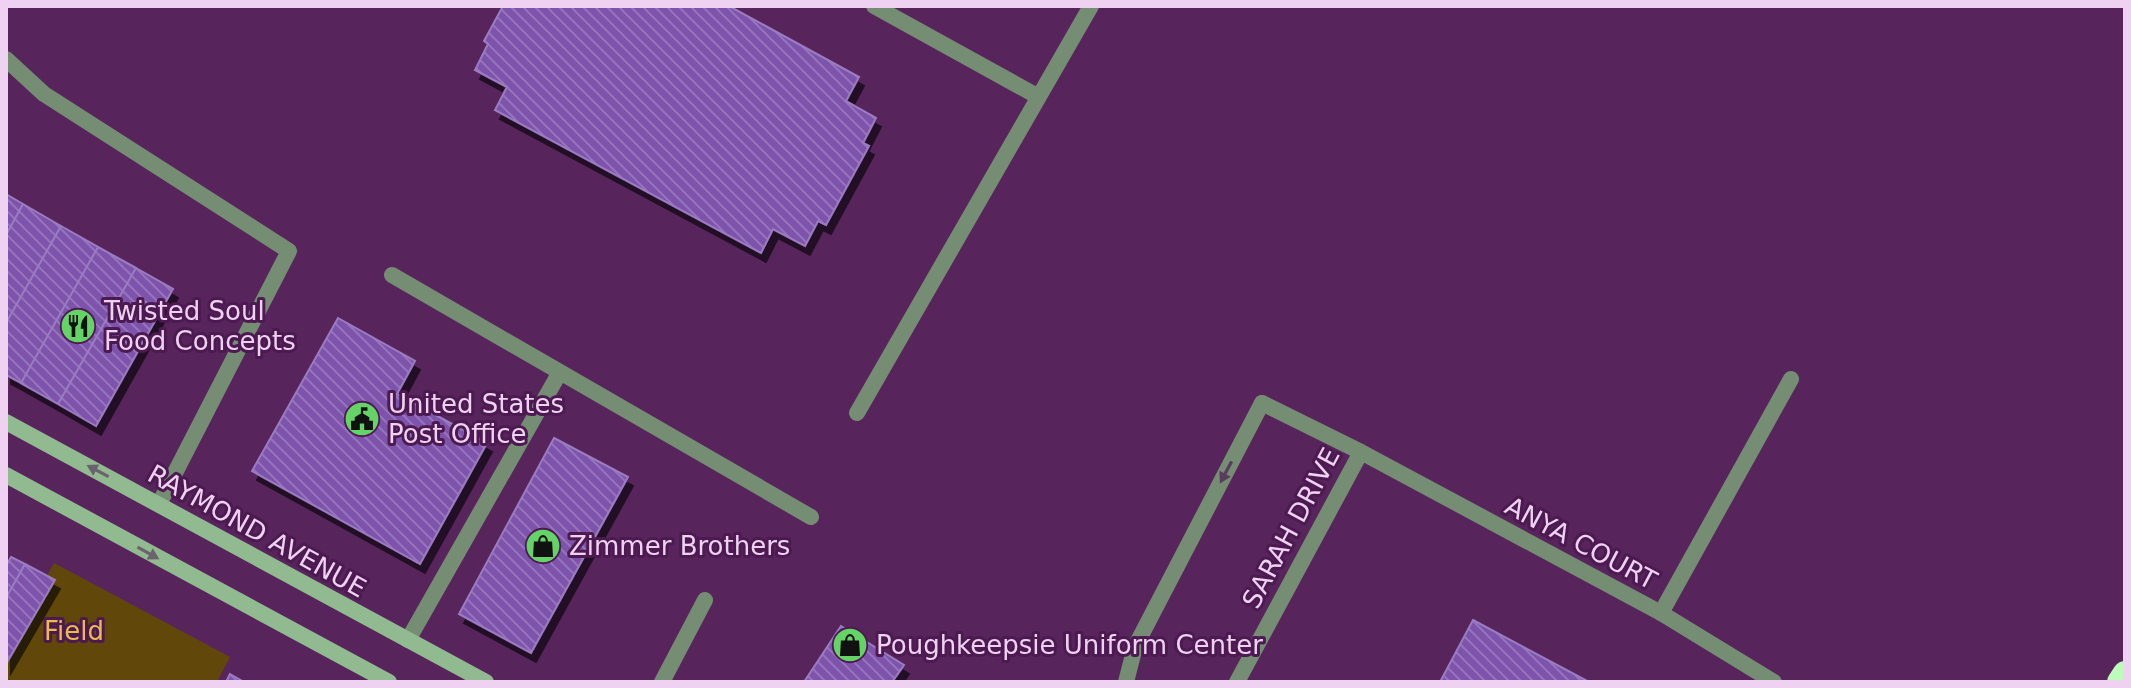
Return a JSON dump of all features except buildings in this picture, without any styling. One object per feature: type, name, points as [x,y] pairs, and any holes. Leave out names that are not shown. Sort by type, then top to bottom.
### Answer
[{"type":"highway","points":[[2119,682],[2125,673]]},
{"type":"main road","name":"RAYMOND AVENUE","points":[[6,422],[486,682]]},
{"type":"main road","points":[[6,475],[389,682]]},
{"type":"street","points":[[874,6],[1037,96]]},
{"type":"street","points":[[857,413],[1091,6]]},
{"type":"street","points":[[6,59],[44,94],[289,251],[159,504]]},
{"type":"street","points":[[392,275],[811,517]]},
{"type":"street","points":[[408,640],[560,372]]},
{"type":"street","points":[[1661,613],[1791,379]]},
{"type":"street","name":"SARAH DRIVE","points":[[1126,682],[1135,647],[1262,403],[1361,452],[1237,682]]},
{"type":"street","name":"ANYA COURT","points":[[1361,452],[1661,613],[1774,682]]},
{"type":"street","points":[[662,682],[705,600]]},
{"type":"green space","name":"Field","points":[[54,563],[230,657],[217,682],[6,682],[6,651]]},
{"type":"place","name":"Twisted Soul Food Concepts","points":[[78,326]]},
{"type":"place","name":"United States Post Office","points":[[362,419]]},
{"type":"place","name":"Zimmer Brothers","points":[[543,546]]},
{"type":"place","name":"Poughkeepsie Uniform Center","points":[[850,645]]}]
